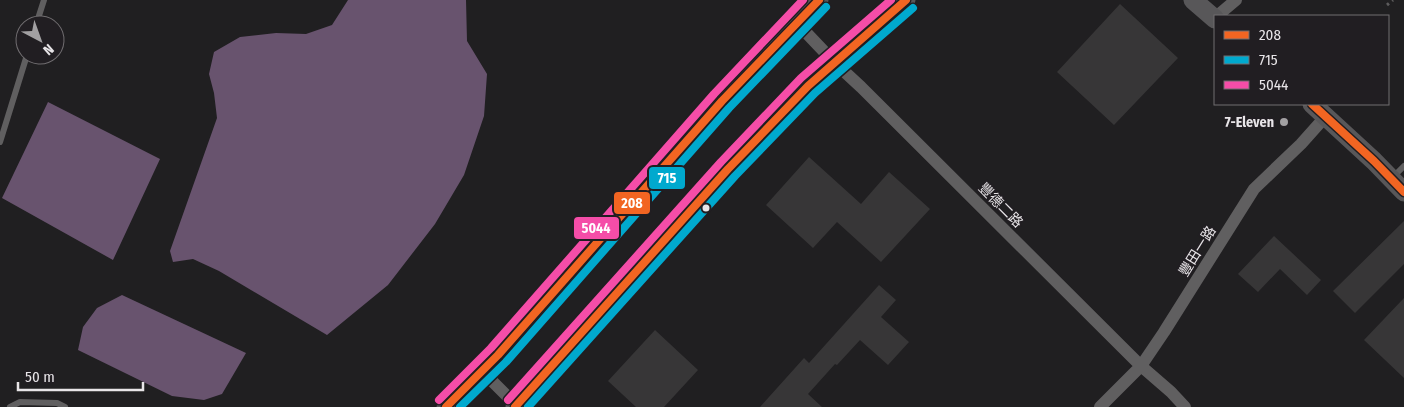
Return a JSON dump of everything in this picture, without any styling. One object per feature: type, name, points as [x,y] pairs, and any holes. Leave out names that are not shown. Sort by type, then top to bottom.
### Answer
[{"type":"main road","points":[[516,407],[728,169],[808,86],[906,0]]},
{"type":"main road","points":[[1193,0],[1214,17]]},
{"type":"main road","points":[[446,407],[498,355],[722,101],[815,3]]},
{"type":"main road","points":[[1319,110],[1400,179]]},
{"type":"street","points":[[1218,15],[1236,0]]},
{"type":"street","name":"豐德二路","points":[[797,22],[834,62],[1141,366],[1185,407]]},
{"type":"street","name":"豐田一路","points":[[1100,407],[1141,366],[1254,189],[1301,144],[1319,110]]},
{"type":"street","points":[[482,371],[516,407]]},
{"type":"lane","points":[[39,15],[44,0]]},
{"type":"lane","points":[[0,142],[24,65]]},
{"type":"lane","points":[[10,407],[20,402],[57,403],[65,407]]},
{"type":"path","points":[[1387,6],[1394,0]]},
{"type":"shaded area","points":[[348,0],[466,0],[467,41],[487,74],[484,116],[464,175],[435,224],[388,285],[327,335],[219,271],[193,259],[173,262],[170,251],[217,118],[214,93],[209,74],[214,52],[240,37],[276,33],[306,34],[332,25]]},
{"type":"shaded area","points":[[48,102],[160,159],[113,260],[2,198]]},
{"type":"shaded area","points":[[122,295],[246,353],[222,394],[204,400],[172,396],[78,350],[83,327],[97,308]]},
{"type":"building","points":[[1120,4],[1178,58],[1114,125],[1057,72]]},
{"type":"building","points":[[809,157],[861,204],[889,172],[930,209],[881,262],[837,222],[813,248],[766,205]]},
{"type":"building","points":[[1404,221],[1404,264],[1355,313],[1333,291]]},
{"type":"building","points":[[1274,236],[1321,280],[1307,295],[1280,269],[1258,292],[1238,274]]},
{"type":"building","points":[[879,285],[896,300],[881,317],[909,342],[888,365],[860,340],[808,394],[822,407],[760,407],[804,358],[809,363]]},
{"type":"building","points":[[1404,298],[1404,378],[1364,340]]},
{"type":"building","points":[[655,330],[698,370],[664,407],[636,407],[608,381]]},
{"type":"transit line","name":"5044","points":[[439,400],[491,348],[714,94],[803,0]]},
{"type":"transit line","name":"208","points":[[446,407],[498,355],[722,101],[819,0]]},
{"type":"transit line","name":"5044","points":[[508,400],[721,162],[801,78],[891,0]]},
{"type":"transit line","name":"208","points":[[515,407],[728,169],[808,86],[906,0]]},
{"type":"transit line","name":"715","points":[[460,407],[506,362],[729,108],[826,7]]},
{"type":"transit line","name":"715","points":[[528,407],[735,176],[815,93],[913,8]]},
{"type":"transit line","name":"208","points":[[1313,105],[1374,161],[1404,192]]},
{"type":"place","name":"7-Eleven","points":[[1284,122]]}]
